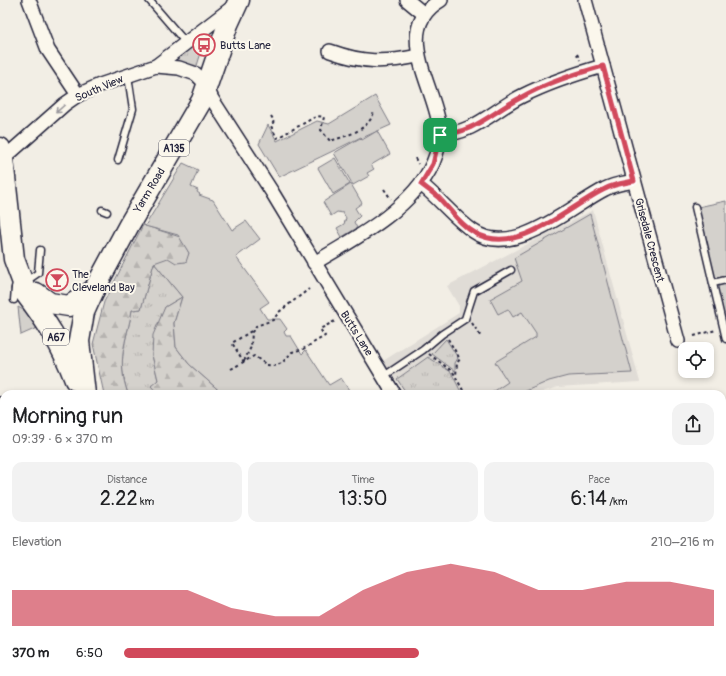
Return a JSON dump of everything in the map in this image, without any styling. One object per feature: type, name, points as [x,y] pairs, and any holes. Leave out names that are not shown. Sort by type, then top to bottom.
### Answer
[{"type":"main road","name":"Yarm Road","points":[[79,336],[82,320],[94,290],[125,223],[196,112],[207,87],[228,24],[238,2]]},
{"type":"main road","name":"A67","points":[[2,153],[14,259],[24,292]]},
{"type":"main road","name":"A67","points":[[79,390],[62,348],[22,289],[79,336],[82,390]]},
{"type":"main road","points":[[24,292],[50,303],[69,306],[94,290]]},
{"type":"street","points":[[29,0],[48,49],[78,95]]},
{"type":"street","points":[[407,0],[424,14]]},
{"type":"street","points":[[314,263],[393,211],[421,184],[433,164],[440,135],[438,118],[418,56],[418,31],[424,14],[441,0]]},
{"type":"street","name":"Grisedale Crescent","points":[[585,0],[678,341]]},
{"type":"street","points":[[156,66],[187,44],[238,2]]},
{"type":"street","points":[[330,51],[360,60],[378,62],[418,56]]},
{"type":"street","name":"South View","points":[[2,153],[78,95],[156,66],[180,68],[192,72],[200,78],[207,87]]},
{"type":"street","points":[[440,135],[463,132],[534,90],[573,75],[603,66]]},
{"type":"street","name":"Butts Lane","points":[[207,87],[212,99],[234,131],[392,390]]},
{"type":"street","points":[[421,184],[437,197],[473,232],[484,237],[496,239],[513,237],[539,228],[607,188],[634,181]]},
{"type":"lane","points":[[149,0],[187,44]]},
{"type":"lane","points":[[118,160],[133,109],[128,76]]},
{"type":"lane","points":[[695,207],[726,339]]},
{"type":"lane","points":[[24,292],[38,273],[40,250]]},
{"type":"lane","points":[[384,376],[465,319],[474,291],[511,270]]},
{"type":"lane","points":[[713,283],[726,280]]},
{"type":"path","points":[[271,116],[274,121],[271,126],[277,138],[317,116],[324,117],[321,130],[330,140],[338,139],[358,131],[371,120],[374,112]]},
{"type":"path","points":[[384,189],[393,202]]},
{"type":"path","points":[[244,362],[232,343],[262,322],[273,320],[279,312],[309,289]]},
{"type":"path","points":[[231,369],[254,356],[267,365],[276,366],[290,354],[303,349],[325,336],[320,329],[334,321]]},
{"type":"path","points":[[471,322],[481,337]]},
{"type":"path","points":[[694,336],[723,328]]},
{"type":"path","points":[[244,362],[252,343],[253,329]]},
{"type":"path","points":[[447,337],[460,358],[457,363],[456,378]]},
{"type":"path","points":[[429,354],[453,372],[463,390]]},
{"type":"shaded area","points":[[593,210],[640,382],[558,387],[549,390],[403,390],[383,361],[459,313],[459,306],[447,286]]},
{"type":"green space","points":[[207,33],[196,69],[185,63],[172,61]]},
{"type":"green space","points":[[375,96],[391,125],[362,138],[361,137],[279,177],[259,144],[268,125],[277,141],[317,121],[329,124]]},
{"type":"green space","points":[[377,131],[390,154],[371,165],[374,169],[367,173],[369,176],[353,185],[334,153],[360,138],[362,140]]},
{"type":"green space","points":[[335,158],[350,184],[333,194],[318,168]]},
{"type":"green space","points":[[183,163],[198,170],[191,187],[198,190],[197,192],[200,194],[199,195],[213,200],[232,230],[246,221],[260,239],[236,257],[269,302],[260,308],[267,319],[280,319],[287,329],[284,332],[286,336],[291,336],[302,354],[306,350],[329,385],[341,378],[349,390],[218,390],[189,364],[176,347],[174,323],[182,297],[154,263],[168,258],[176,263],[186,262],[189,253],[178,235],[145,226]]},
{"type":"green space","points":[[351,184],[362,203],[355,208],[360,216],[354,222],[357,228],[342,237],[337,228],[344,224],[346,218],[343,213],[337,212],[331,216],[323,202]]},
{"type":"green space","points":[[726,201],[726,326],[698,207]]},
{"type":"green space","points":[[590,214],[632,373],[568,376],[549,381],[528,390],[496,390],[508,382],[495,362],[536,337],[536,333],[522,312],[513,317],[508,309],[498,314],[490,299],[522,281],[514,258]]},
{"type":"green space","points":[[143,225],[180,237],[189,253],[188,260],[182,264],[154,263],[141,309],[132,310],[122,361],[124,382],[127,390],[103,390],[93,344],[104,302]]},
{"type":"green space","points":[[154,263],[182,297],[165,307],[152,355],[158,380],[152,386],[155,390],[127,390],[124,382],[122,361],[123,352],[132,310],[141,309]]},
{"type":"green space","points":[[182,297],[174,323],[176,347],[189,364],[218,390],[154,390],[151,386],[158,380],[152,355],[153,335],[165,307]]},
{"type":"green space","points":[[18,307],[27,312],[39,327],[21,335]]},
{"type":"green space","points":[[446,339],[458,358],[455,363],[455,371],[432,354]]},
{"type":"green space","points":[[428,357],[451,372],[460,390],[404,390],[397,379]]},
{"type":"place","name":"Butts Lane","points":[[204,45]]},
{"type":"place","name":"The Cleveland Bay","points":[[57,280]]},
{"type":"route","points":[[603,66],[634,181],[607,188],[592,196],[569,212],[539,228],[521,235],[506,239],[484,237],[473,232],[437,197],[421,184],[433,164],[438,150],[440,135],[463,132],[534,90],[581,72],[603,66]]}]
